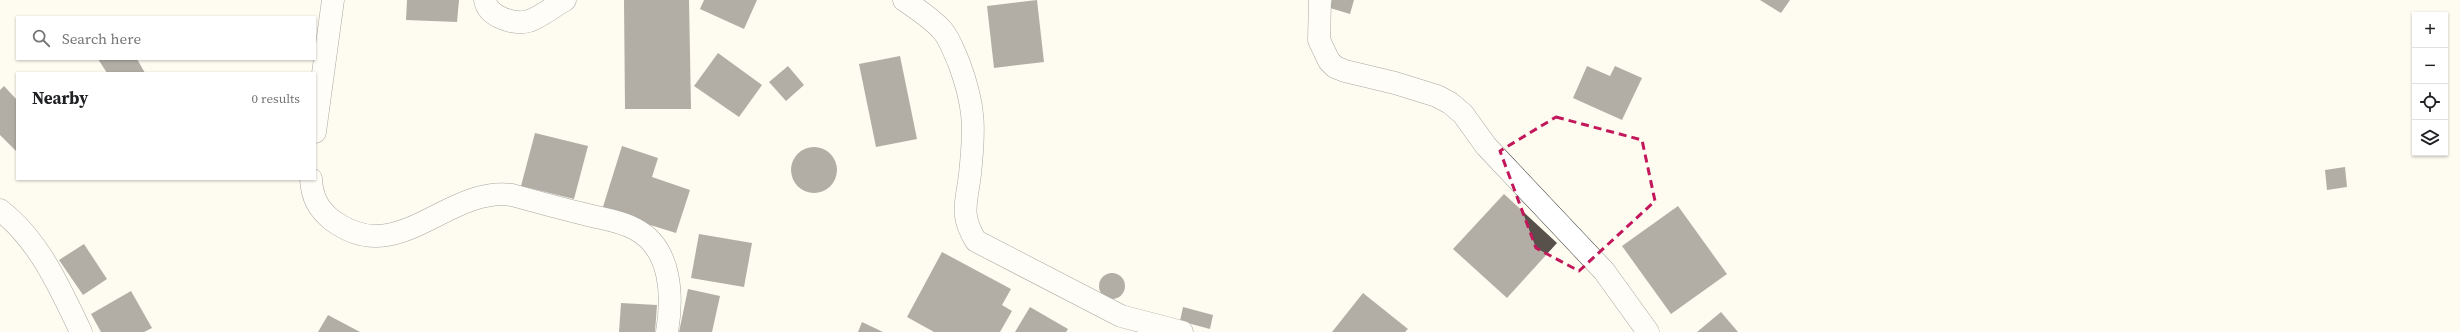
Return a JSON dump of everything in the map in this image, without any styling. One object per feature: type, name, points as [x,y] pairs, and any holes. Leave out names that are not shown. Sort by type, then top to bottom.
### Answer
[{"type":"street","points":[[316,125],[333,0]]},
{"type":"street","points":[[486,0],[486,6],[495,14],[509,21],[529,21],[565,0]]},
{"type":"street","points":[[904,0],[925,14],[943,31],[953,49],[970,94],[974,127],[970,176],[964,207],[967,227],[976,241],[1122,316],[1182,332]]},
{"type":"street","points":[[1320,0],[1319,40],[1332,64],[1345,71],[1395,83],[1437,96],[1450,103],[1463,114],[1486,146],[1604,271],[1648,332]]},
{"type":"street","points":[[311,180],[315,202],[326,215],[339,225],[369,236],[378,237],[393,234],[476,197],[495,193],[512,195],[627,225],[649,238],[658,249],[669,279],[670,312],[667,332]]},
{"type":"street","points":[[0,210],[15,222],[52,272],[81,332]]},
{"type":"highlighted area","points":[[1556,117],[1642,140],[1655,201],[1579,271],[1536,248],[1500,151]]},
{"type":"building","points":[[407,0],[459,0],[457,22],[406,20]]},
{"type":"building","points":[[624,0],[689,0],[691,109],[625,109]]},
{"type":"building","points":[[704,0],[757,0],[744,29],[700,9]]},
{"type":"building","points":[[1037,0],[1044,62],[994,68],[987,6]]},
{"type":"building","points":[[1332,0],[1354,0],[1350,14],[1330,8]]},
{"type":"building","points":[[1760,0],[1790,0],[1781,13]]},
{"type":"building","points":[[718,53],[762,85],[739,117],[694,86]]},
{"type":"building","points":[[900,56],[917,139],[876,147],[859,64]]},
{"type":"building","points":[[99,60],[138,60],[144,72],[106,72]]},
{"type":"building","points":[[788,66],[804,85],[786,101],[769,82]]},
{"type":"building","points":[[1587,66],[1610,76],[1615,66],[1642,78],[1622,120],[1573,98]]},
{"type":"building","points":[[4,86],[16,99],[16,151],[0,135],[0,90]]},
{"type":"building","points":[[535,133],[588,146],[574,199],[521,186]]},
{"type":"building","points":[[622,146],[658,158],[652,177],[690,190],[676,233],[602,210]]},
{"type":"building","points":[[814,147],[827,151],[833,157],[837,170],[833,183],[827,189],[814,193],[801,189],[795,183],[791,170],[795,157],[801,151]]},
{"type":"building","points":[[2345,167],[2347,187],[2327,190],[2325,170]]},
{"type":"building","points":[[1504,194],[1557,243],[1507,298],[1453,249]]},
{"type":"building","points":[[1678,206],[1727,274],[1671,314],[1622,246]]},
{"type":"building","points":[[699,234],[752,243],[744,287],[691,278]]},
{"type":"building","points":[[84,244],[107,279],[83,295],[59,260]]},
{"type":"building","points":[[942,252],[1011,289],[1002,305],[1012,311],[1000,332],[934,332],[907,317]]},
{"type":"building","points":[[1112,273],[1122,276],[1125,286],[1122,296],[1112,299],[1102,296],[1099,286],[1102,276]]},
{"type":"building","points":[[688,289],[720,296],[712,332],[679,332]]},
{"type":"building","points":[[131,291],[152,328],[144,332],[101,332],[91,314]]},
{"type":"building","points":[[1363,293],[1408,329],[1405,332],[1332,332]]},
{"type":"building","points":[[621,303],[657,305],[655,332],[619,332]]},
{"type":"building","points":[[1030,307],[1068,329],[1066,332],[1015,332]]},
{"type":"building","points":[[1183,307],[1213,315],[1210,329],[1180,321]]},
{"type":"building","points":[[1721,312],[1738,332],[1697,332]]},
{"type":"building","points":[[328,315],[360,332],[318,332]]},
{"type":"building","points":[[862,322],[883,332],[858,332]]}]
